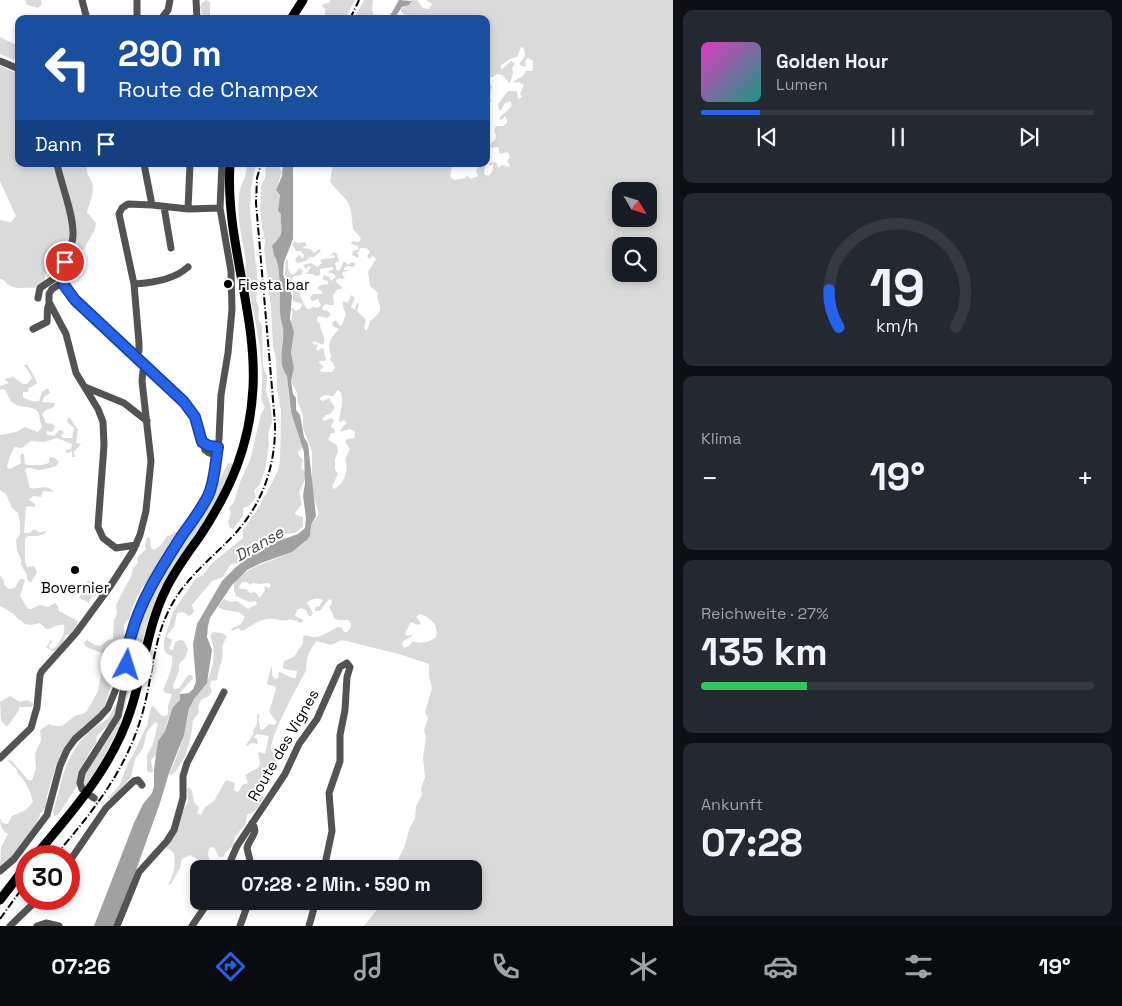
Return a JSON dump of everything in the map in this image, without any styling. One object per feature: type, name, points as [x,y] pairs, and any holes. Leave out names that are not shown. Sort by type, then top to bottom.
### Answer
[{"type":"main road","points":[[294,15],[303,0]]},
{"type":"main road","points":[[299,15],[308,0]]},
{"type":"main road","points":[[44,845],[86,794],[114,751],[131,710],[159,603],[176,571],[227,492],[242,453],[251,417],[253,362],[250,331],[234,240],[230,167]]},
{"type":"main road","points":[[231,189],[235,167]]},
{"type":"main road","points":[[0,900],[15,880]]},
{"type":"street","points":[[82,0],[85,15]]},
{"type":"street","points":[[137,0],[137,15]]},
{"type":"street","points":[[164,15],[168,10],[170,0]]},
{"type":"street","points":[[196,0],[196,15]]},
{"type":"street","points":[[0,62],[15,68]]},
{"type":"street","points":[[57,167],[73,230],[73,241],[62,273],[66,288],[78,304],[188,407],[198,424],[206,452],[217,451]]},
{"type":"street","points":[[145,167],[152,205]]},
{"type":"street","points":[[188,209],[190,167]]},
{"type":"street","points":[[0,871],[14,859],[47,815],[56,778],[64,757],[76,739],[108,708],[118,684],[134,623],[146,594],[207,497],[213,480],[232,302],[229,260],[220,208],[222,167]]},
{"type":"street","points":[[135,356],[140,346],[134,284],[119,214],[122,208],[128,204],[188,209],[220,208]]},
{"type":"street","points":[[164,207],[171,248]]},
{"type":"street","points":[[134,284],[166,279],[184,271],[188,267]]},
{"type":"street","points":[[38,298],[40,288],[62,273]]},
{"type":"street","points":[[63,282],[54,287],[48,299],[66,334],[75,368],[98,410],[104,427],[99,513],[100,533],[106,542],[116,548],[136,545]]},
{"type":"street","points":[[32,329],[46,322],[48,317],[47,308],[50,304]]},
{"type":"street","points":[[0,758],[31,728],[37,707],[42,671],[76,633],[104,596],[136,545],[143,524],[149,492],[151,461],[142,376],[146,366]]},
{"type":"street","points":[[85,388],[124,404],[147,421]]},
{"type":"street","points":[[82,789],[80,783],[82,773],[121,710],[127,673],[125,657]]},
{"type":"street","name":"Route des Vignes","points":[[231,860],[236,848],[285,774],[300,742],[319,716],[340,667],[344,663],[349,664],[350,667],[347,676],[345,710],[340,735],[340,762],[329,793],[332,831],[326,860]]},
{"type":"street","points":[[117,926],[139,872],[167,841],[174,830],[183,798],[183,776],[187,763],[224,692]]},
{"type":"street","points":[[80,845],[104,806],[134,781],[138,780],[142,785]]},
{"type":"street","points":[[250,860],[247,848],[256,829],[252,823]]},
{"type":"street","points":[[10,926],[27,910]]},
{"type":"street","points":[[192,926],[203,910]]},
{"type":"street","points":[[240,926],[246,910]]},
{"type":"street","points":[[309,926],[313,910]]},
{"type":"street","points":[[37,926],[46,923],[59,926]]},
{"type":"shaded area","points":[[25,0],[41,0],[42,4],[38,8],[27,5]]},
{"type":"shaded area","points":[[206,0],[210,2],[210,15],[202,15],[201,4]]},
{"type":"shaded area","points":[[330,0],[355,0],[347,15],[325,15],[325,9],[322,6],[329,3]]},
{"type":"shaded area","points":[[364,0],[373,0],[374,15],[356,15]]},
{"type":"shaded area","points":[[399,0],[412,1],[409,5],[402,7],[397,15],[390,15]]},
{"type":"shaded area","points":[[411,0],[417,0],[423,8],[429,9],[432,4],[426,0],[673,0],[673,926],[364,926],[377,910],[482,910],[482,860],[399,860],[410,827],[415,819],[416,806],[422,795],[421,789],[425,777],[423,758],[426,737],[424,730],[428,718],[425,712],[432,688],[429,664],[399,654],[342,640],[331,645],[316,641],[311,649],[307,658],[306,671],[285,710],[272,743],[271,750],[275,755],[276,761],[272,762],[270,771],[273,775],[272,778],[263,785],[258,784],[256,789],[264,798],[255,811],[247,815],[246,823],[235,837],[233,846],[223,857],[219,857],[214,847],[209,848],[210,860],[199,860],[190,855],[182,859],[180,868],[171,884],[168,885],[175,865],[175,857],[174,853],[166,847],[188,802],[187,789],[189,787],[192,791],[194,802],[199,808],[197,813],[201,815],[205,807],[214,801],[226,780],[235,783],[234,790],[237,792],[242,785],[248,783],[245,775],[260,765],[258,753],[265,754],[269,736],[256,734],[254,738],[257,739],[258,744],[251,743],[248,746],[246,745],[254,733],[257,715],[260,714],[258,719],[261,730],[269,724],[274,725],[277,722],[269,712],[276,689],[275,686],[268,685],[267,683],[271,668],[275,679],[278,678],[279,672],[296,678],[297,671],[284,669],[284,661],[296,654],[303,644],[303,637],[306,635],[315,637],[338,627],[347,632],[351,627],[351,623],[348,620],[334,618],[329,607],[332,601],[329,599],[320,611],[315,611],[315,608],[319,607],[323,600],[310,600],[307,603],[313,613],[311,616],[309,616],[306,610],[301,608],[297,610],[295,616],[304,620],[301,623],[291,619],[285,621],[267,619],[257,622],[242,631],[238,628],[232,631],[231,629],[241,624],[245,617],[239,612],[224,610],[218,607],[224,599],[231,602],[237,601],[248,609],[257,604],[256,601],[249,602],[236,596],[234,582],[252,568],[284,556],[302,544],[310,536],[311,525],[319,514],[312,491],[312,451],[303,428],[303,415],[298,403],[297,393],[291,381],[294,368],[291,353],[293,329],[290,325],[293,312],[291,309],[296,311],[301,308],[302,304],[293,301],[290,281],[285,275],[286,259],[291,274],[293,275],[300,268],[303,271],[301,275],[294,276],[292,279],[295,289],[297,290],[299,286],[300,296],[306,308],[309,309],[313,307],[318,308],[321,305],[318,299],[312,301],[310,298],[313,294],[322,294],[318,287],[328,284],[328,281],[322,279],[324,275],[329,277],[331,281],[336,277],[334,274],[327,272],[334,269],[332,267],[320,269],[320,275],[316,276],[306,274],[311,267],[309,266],[306,269],[303,265],[311,263],[317,267],[322,263],[320,261],[322,259],[334,258],[335,256],[333,255],[330,256],[334,252],[337,254],[339,261],[335,263],[337,271],[340,270],[344,261],[348,265],[352,262],[356,264],[353,267],[347,266],[344,268],[344,270],[350,270],[343,272],[342,274],[345,278],[336,280],[342,287],[333,295],[334,305],[326,304],[322,308],[331,315],[327,318],[319,316],[317,318],[324,342],[323,345],[314,341],[312,344],[318,345],[316,349],[318,351],[321,348],[324,349],[326,359],[319,363],[324,367],[320,370],[321,372],[332,372],[335,368],[330,360],[329,345],[339,329],[334,327],[332,323],[336,320],[340,326],[342,325],[346,314],[343,301],[348,303],[351,295],[355,298],[351,307],[355,310],[357,303],[359,304],[357,311],[366,320],[364,328],[366,331],[370,321],[378,314],[380,309],[377,298],[378,293],[370,286],[368,272],[376,259],[373,256],[369,259],[367,256],[370,252],[366,248],[361,248],[357,253],[359,255],[358,258],[352,255],[353,251],[359,249],[358,246],[351,244],[352,241],[360,241],[361,238],[353,229],[348,202],[330,182],[332,167],[452,167],[450,177],[454,180],[466,178],[466,175],[471,179],[478,176],[476,170],[479,167],[485,167],[484,174],[488,176],[493,168],[493,164],[490,166],[490,163],[496,162],[499,168],[502,165],[509,167],[510,165],[507,161],[510,157],[509,154],[507,152],[500,154],[498,147],[490,148],[490,144],[495,140],[494,130],[496,126],[503,126],[507,123],[505,116],[502,120],[499,119],[512,105],[510,101],[499,110],[498,104],[508,91],[517,91],[518,99],[522,97],[520,94],[524,85],[514,81],[523,76],[526,71],[532,71],[533,61],[528,58],[525,61],[526,65],[524,67],[519,64],[525,56],[524,48],[521,47],[517,57],[510,59],[500,66],[502,69],[511,61],[515,63],[512,68],[513,73],[510,83],[502,75],[497,74],[490,77],[490,15],[405,15],[401,12],[401,9],[411,3]],"holes":[[[338,390],[341,393],[342,404],[339,421],[344,420],[347,423],[340,432],[350,429],[355,432],[354,438],[347,439],[345,442],[350,449],[345,459],[346,472],[341,484],[334,489],[332,486],[338,474],[335,470],[335,459],[338,452],[337,445],[328,440],[331,433],[334,433],[335,430],[331,427],[334,420],[331,418],[325,421],[322,419],[335,408],[329,398],[323,401],[319,399],[324,395],[333,396]],[[242,582],[247,582],[250,585],[252,583],[268,583],[271,585],[269,588],[264,586],[265,590],[260,598],[255,592],[250,593],[246,589],[240,589],[239,587]],[[420,614],[433,622],[437,633],[436,637],[431,641],[413,641],[404,648],[402,643],[413,636],[405,634],[410,623],[418,625],[421,623],[416,617]]]},
{"type":"shaded area","points":[[0,37],[15,44],[15,60],[0,54]]},
{"type":"shaded area","points":[[0,66],[15,72],[15,167],[87,167],[93,187],[87,212],[96,223],[85,249],[75,255],[76,262],[70,278],[68,276],[71,272],[70,256],[64,253],[56,256],[54,267],[45,274],[45,281],[34,288],[13,287],[0,279],[0,220],[11,222],[16,216],[0,181]]},
{"type":"shaded area","points":[[255,167],[251,188],[250,212],[258,283],[256,300],[259,308],[258,319],[262,325],[263,366],[267,376],[266,391],[271,407],[272,422],[268,434],[269,444],[265,470],[260,484],[254,491],[256,497],[249,506],[243,508],[243,516],[233,529],[230,528],[228,522],[231,513],[229,508],[234,502],[240,482],[250,460],[261,414],[265,407],[261,400],[262,368],[245,270],[246,262],[238,211],[239,194],[246,168]]},
{"type":"shaded area","points":[[266,167],[280,167],[282,172],[276,190],[280,194],[278,211],[281,214],[281,233],[272,246],[279,274],[280,314],[283,328],[281,359],[287,376],[290,409],[303,447],[297,453],[303,460],[301,468],[306,472],[306,477],[299,493],[302,504],[295,513],[303,517],[303,526],[294,533],[274,533],[266,536],[245,559],[230,565],[223,577],[212,581],[192,605],[194,612],[189,616],[183,612],[177,613],[174,627],[167,637],[172,640],[169,649],[173,650],[175,642],[180,640],[184,641],[188,649],[185,658],[179,664],[179,671],[173,686],[174,689],[179,688],[188,675],[192,675],[193,678],[180,693],[180,700],[158,741],[157,754],[151,760],[153,771],[151,773],[147,771],[147,755],[153,744],[158,724],[155,722],[147,732],[143,748],[135,759],[131,777],[114,798],[110,799],[108,798],[119,786],[147,725],[151,707],[153,706],[162,716],[168,714],[168,706],[172,694],[166,693],[163,690],[170,673],[172,656],[166,653],[164,649],[164,640],[173,612],[196,578],[203,575],[211,564],[243,538],[243,530],[259,507],[278,471],[281,411],[277,389],[276,358],[273,347],[264,248],[265,240],[260,211],[261,186],[265,178]]},
{"type":"shaded area","name":"Dranse","points":[[283,167],[293,167],[293,239],[284,262],[283,274],[292,296],[290,319],[294,332],[291,353],[294,368],[291,381],[293,394],[296,398],[296,410],[300,415],[304,437],[308,444],[316,516],[311,525],[310,536],[307,540],[292,552],[247,570],[232,585],[210,618],[207,637],[212,650],[207,683],[194,699],[189,709],[184,735],[129,890],[114,926],[94,926],[134,823],[143,804],[152,793],[158,741],[165,731],[173,707],[180,700],[180,694],[189,693],[196,682],[193,644],[197,624],[222,581],[236,567],[254,553],[278,541],[298,534],[305,528],[306,518],[303,496],[305,483],[304,452],[291,412],[287,376],[281,359],[283,328],[280,314],[279,274],[272,246],[281,234],[281,214],[278,211],[280,195],[276,190],[282,176]]},
{"type":"shaded area","points":[[294,241],[298,243],[305,242],[307,246],[303,248],[310,249],[314,253],[319,249],[321,251],[306,261],[297,263],[295,259],[299,255],[303,259],[304,255],[301,251],[296,251],[292,245]]},
{"type":"shaded area","points":[[27,364],[37,383],[29,388],[28,392],[23,392],[23,397],[31,401],[39,401],[42,392],[48,388],[50,393],[44,397],[42,402],[55,403],[54,407],[42,414],[46,423],[53,424],[55,427],[52,432],[46,432],[48,435],[54,436],[59,430],[64,433],[61,435],[63,438],[72,438],[74,428],[67,422],[68,418],[70,418],[78,430],[76,443],[81,444],[74,452],[75,457],[72,457],[72,451],[66,452],[66,450],[71,449],[72,444],[57,438],[44,442],[31,441],[22,448],[15,447],[12,451],[7,467],[10,469],[21,463],[20,456],[22,453],[25,464],[28,465],[49,463],[51,457],[59,462],[56,466],[45,469],[25,469],[30,488],[45,487],[54,492],[43,491],[41,497],[33,496],[29,500],[35,504],[35,507],[26,507],[24,533],[30,533],[34,529],[40,533],[44,531],[46,533],[38,536],[28,536],[25,539],[25,562],[27,567],[34,566],[37,572],[31,583],[27,580],[27,575],[21,565],[17,550],[16,540],[20,534],[18,513],[12,508],[6,494],[0,490],[0,435],[16,432],[25,427],[38,432],[42,427],[36,410],[18,406],[11,401],[4,389],[0,390],[0,386],[9,383],[5,380],[6,378],[11,378],[12,376],[23,384],[27,384],[32,378],[24,365]]},
{"type":"shaded area","points":[[228,463],[233,464],[226,484],[207,517],[169,574],[158,595],[147,624],[119,728],[100,765],[84,788],[81,781],[117,721],[129,655],[136,626],[145,604],[153,586],[209,501]]},
{"type":"shaded area","points":[[177,532],[169,551],[142,588],[132,608],[130,617],[124,625],[125,641],[105,705],[96,719],[83,726],[56,765],[47,796],[46,807],[23,845],[15,845],[15,853],[0,868],[1,847],[8,834],[1,827],[0,817],[2,823],[8,824],[12,816],[26,810],[33,802],[17,770],[7,760],[12,761],[28,780],[32,780],[36,768],[35,754],[41,740],[40,730],[49,724],[62,726],[76,715],[87,711],[98,691],[101,674],[107,661],[105,654],[86,647],[84,643],[87,640],[100,646],[113,639],[114,620],[117,614],[116,605],[131,577],[133,568],[138,563],[137,558],[146,549],[147,537],[150,538],[151,548],[154,550],[161,545],[167,536]]},
{"type":"shaded area","points":[[0,575],[4,585],[9,589],[15,588],[19,580],[25,580],[20,596],[28,609],[40,605],[48,607],[55,603],[59,611],[78,622],[75,632],[72,635],[66,635],[58,649],[53,651],[46,647],[51,640],[53,641],[49,645],[50,648],[53,649],[58,645],[63,635],[64,625],[46,629],[40,623],[25,624],[14,614],[0,606]]},
{"type":"shaded area","points":[[88,580],[97,585],[89,603],[79,598]]},
{"type":"shaded area","points":[[213,632],[222,633],[227,636],[222,646],[222,659],[217,680],[211,681],[212,691],[209,696],[201,700],[198,707],[199,713],[193,720],[186,755],[176,771],[171,775],[169,774],[176,759],[190,707],[210,674],[214,654],[210,636]]},
{"type":"shaded area","points":[[10,696],[20,702],[27,700],[34,704],[31,707],[19,707],[19,710],[7,727],[1,721],[0,702]]},
{"type":"shaded area","points":[[118,702],[120,707],[110,723],[97,736],[96,743],[78,775],[77,786],[58,815],[54,816],[53,812],[65,769],[74,751],[89,732],[108,718]]},
{"type":"tunnel","points":[[94,798],[101,804]]},
{"type":"railway","points":[[352,15],[359,0]]},
{"type":"railway","points":[[64,845],[83,823],[107,789],[128,752],[143,711],[159,636],[174,601],[195,573],[229,540],[250,515],[258,501],[269,471],[273,456],[275,423],[256,203],[257,178],[260,167]]},
{"type":"railway","points":[[0,919],[15,898]]},
{"type":"place","name":"Fiesta bar","points":[[228,284]]},
{"type":"place","name":"Bovernier","points":[[75,570]]},
{"type":"route","points":[[65,262],[62,270],[62,279],[65,287],[78,304],[184,402],[195,417],[202,442],[209,446],[218,447],[212,486],[207,497],[146,594],[134,623],[125,657],[127,665]]}]
